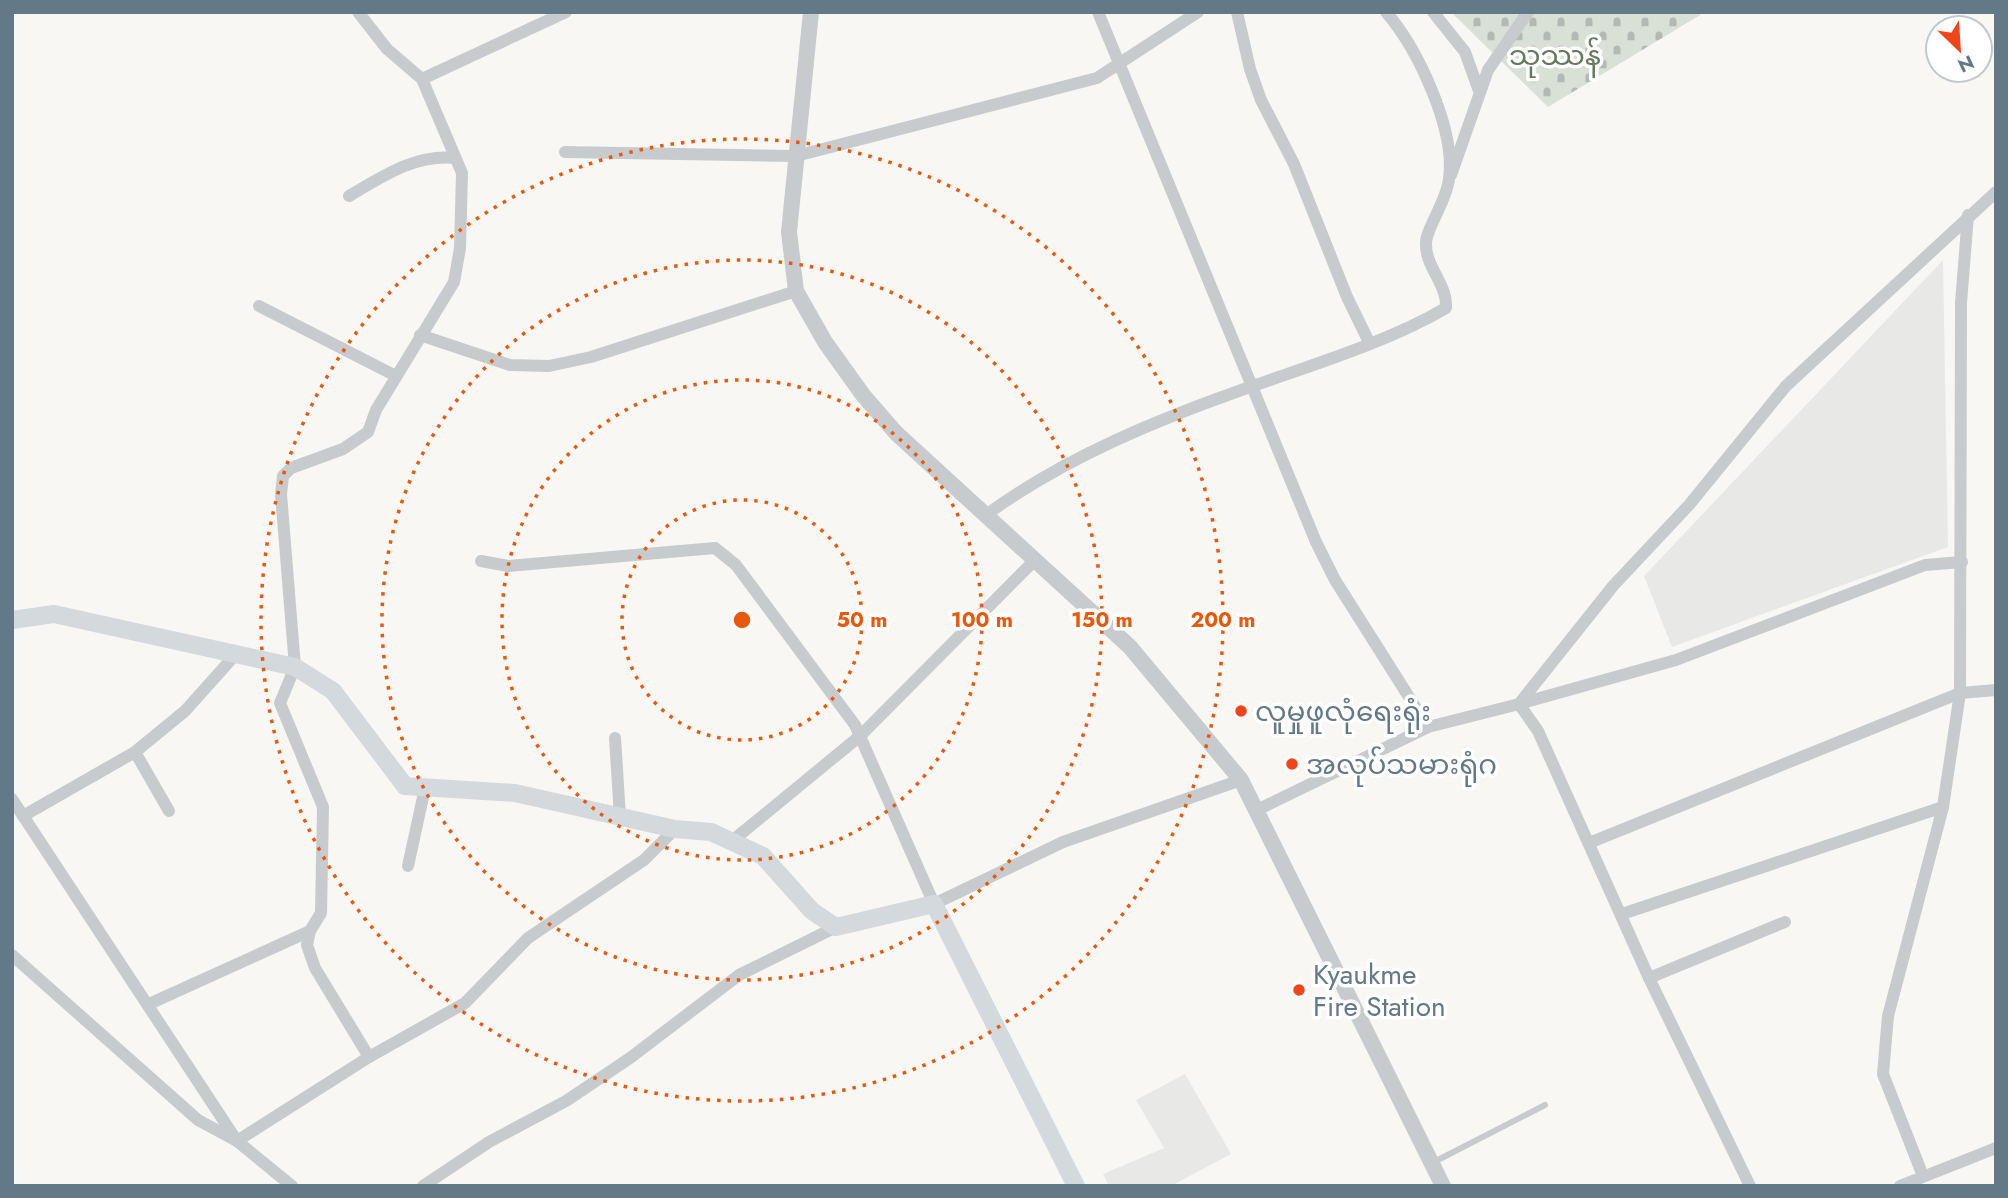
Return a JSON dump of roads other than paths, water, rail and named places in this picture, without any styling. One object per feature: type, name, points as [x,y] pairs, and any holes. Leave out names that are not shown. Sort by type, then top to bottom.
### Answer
[{"type":"main road","points":[[12,620],[54,614],[295,667],[332,691],[405,786],[515,793],[675,829],[711,832],[763,856],[813,911],[836,927],[934,904],[1076,1186]]},
{"type":"street","points":[[358,12],[387,48],[422,79],[461,173],[460,248],[454,282],[376,410],[368,432],[343,449],[292,468],[283,477],[281,494],[295,667],[280,703],[323,807],[321,913],[310,931],[307,945],[315,968],[369,1057]]},
{"type":"street","points":[[422,79],[566,12]]},
{"type":"street","points":[[811,12],[789,232],[796,291],[825,342],[863,395],[896,433],[1130,648],[1241,779],[1443,1186]]},
{"type":"street","points":[[1098,12],[1303,513],[1335,580],[1428,727]]},
{"type":"street","points":[[565,152],[796,156],[1097,78],[1198,12]]},
{"type":"street","points":[[1237,12],[1250,69],[1261,100],[1294,164],[1347,297],[1369,342]]},
{"type":"street","points":[[1386,12],[1434,95],[1445,131],[1450,178]]},
{"type":"street","points":[[1433,12],[1465,52],[1479,92]]},
{"type":"street","points":[[986,515],[1038,479],[1163,419],[1369,342],[1446,309],[1447,299],[1427,253],[1425,241],[1441,210],[1488,70],[1528,12]]},
{"type":"street","points":[[349,196],[393,170],[436,156],[455,158]]},
{"type":"street","points":[[1519,704],[1613,586],[1689,505],[1786,386],[1968,215],[1996,192]]},
{"type":"street","points":[[1923,1176],[1883,1074],[1888,1016],[1943,807],[1960,693],[1961,303],[1968,215]]},
{"type":"street","points":[[420,335],[510,366],[549,366],[591,357],[796,291]]},
{"type":"street","points":[[259,306],[396,376]]},
{"type":"street","points":[[481,561],[508,566],[715,548],[736,565],[855,725],[934,904],[1063,842],[1241,779]]},
{"type":"street","points":[[732,841],[860,736],[1035,560]]},
{"type":"street","points":[[1257,810],[1428,727],[1676,660],[1925,565],[1962,562]]},
{"type":"street","points":[[23,816],[135,752],[185,711],[236,654]]},
{"type":"street","points":[[1589,843],[1960,693],[1996,690]]},
{"type":"street","points":[[1519,704],[1538,731],[1649,978],[1750,1186]]},
{"type":"street","points":[[615,738],[620,817]]},
{"type":"street","points":[[135,752],[169,811]]},
{"type":"street","points":[[408,866],[425,788]]},
{"type":"street","points":[[12,799],[237,1141]]},
{"type":"street","points":[[1622,914],[1943,807]]},
{"type":"street","points":[[237,1141],[369,1057],[465,1003],[528,938],[644,860],[675,829]]},
{"type":"street","points":[[1649,978],[1785,922]]},
{"type":"street","points":[[423,1186],[489,1142],[566,1101],[630,1058],[739,975],[836,927]]},
{"type":"street","points":[[149,1004],[310,931]]},
{"type":"street","points":[[12,955],[198,1120],[237,1141],[292,1186]]},
{"type":"street","points":[[1900,1186],[1996,1148]]},
{"type":"lane","points":[[1432,1163],[1545,1105]]},
{"type":"place","name":"လူမှုဖူလုံရေးရုံး","points":[[1241,711]]},
{"type":"place","name":"အလုပ်သမားရုံဂ","points":[[1292,764]]},
{"type":"place","name":"Kyaukme Fire Station","points":[[1299,990]]},
{"type":"park label","name":"သုဿန်","points":[[1555,55]]}]
